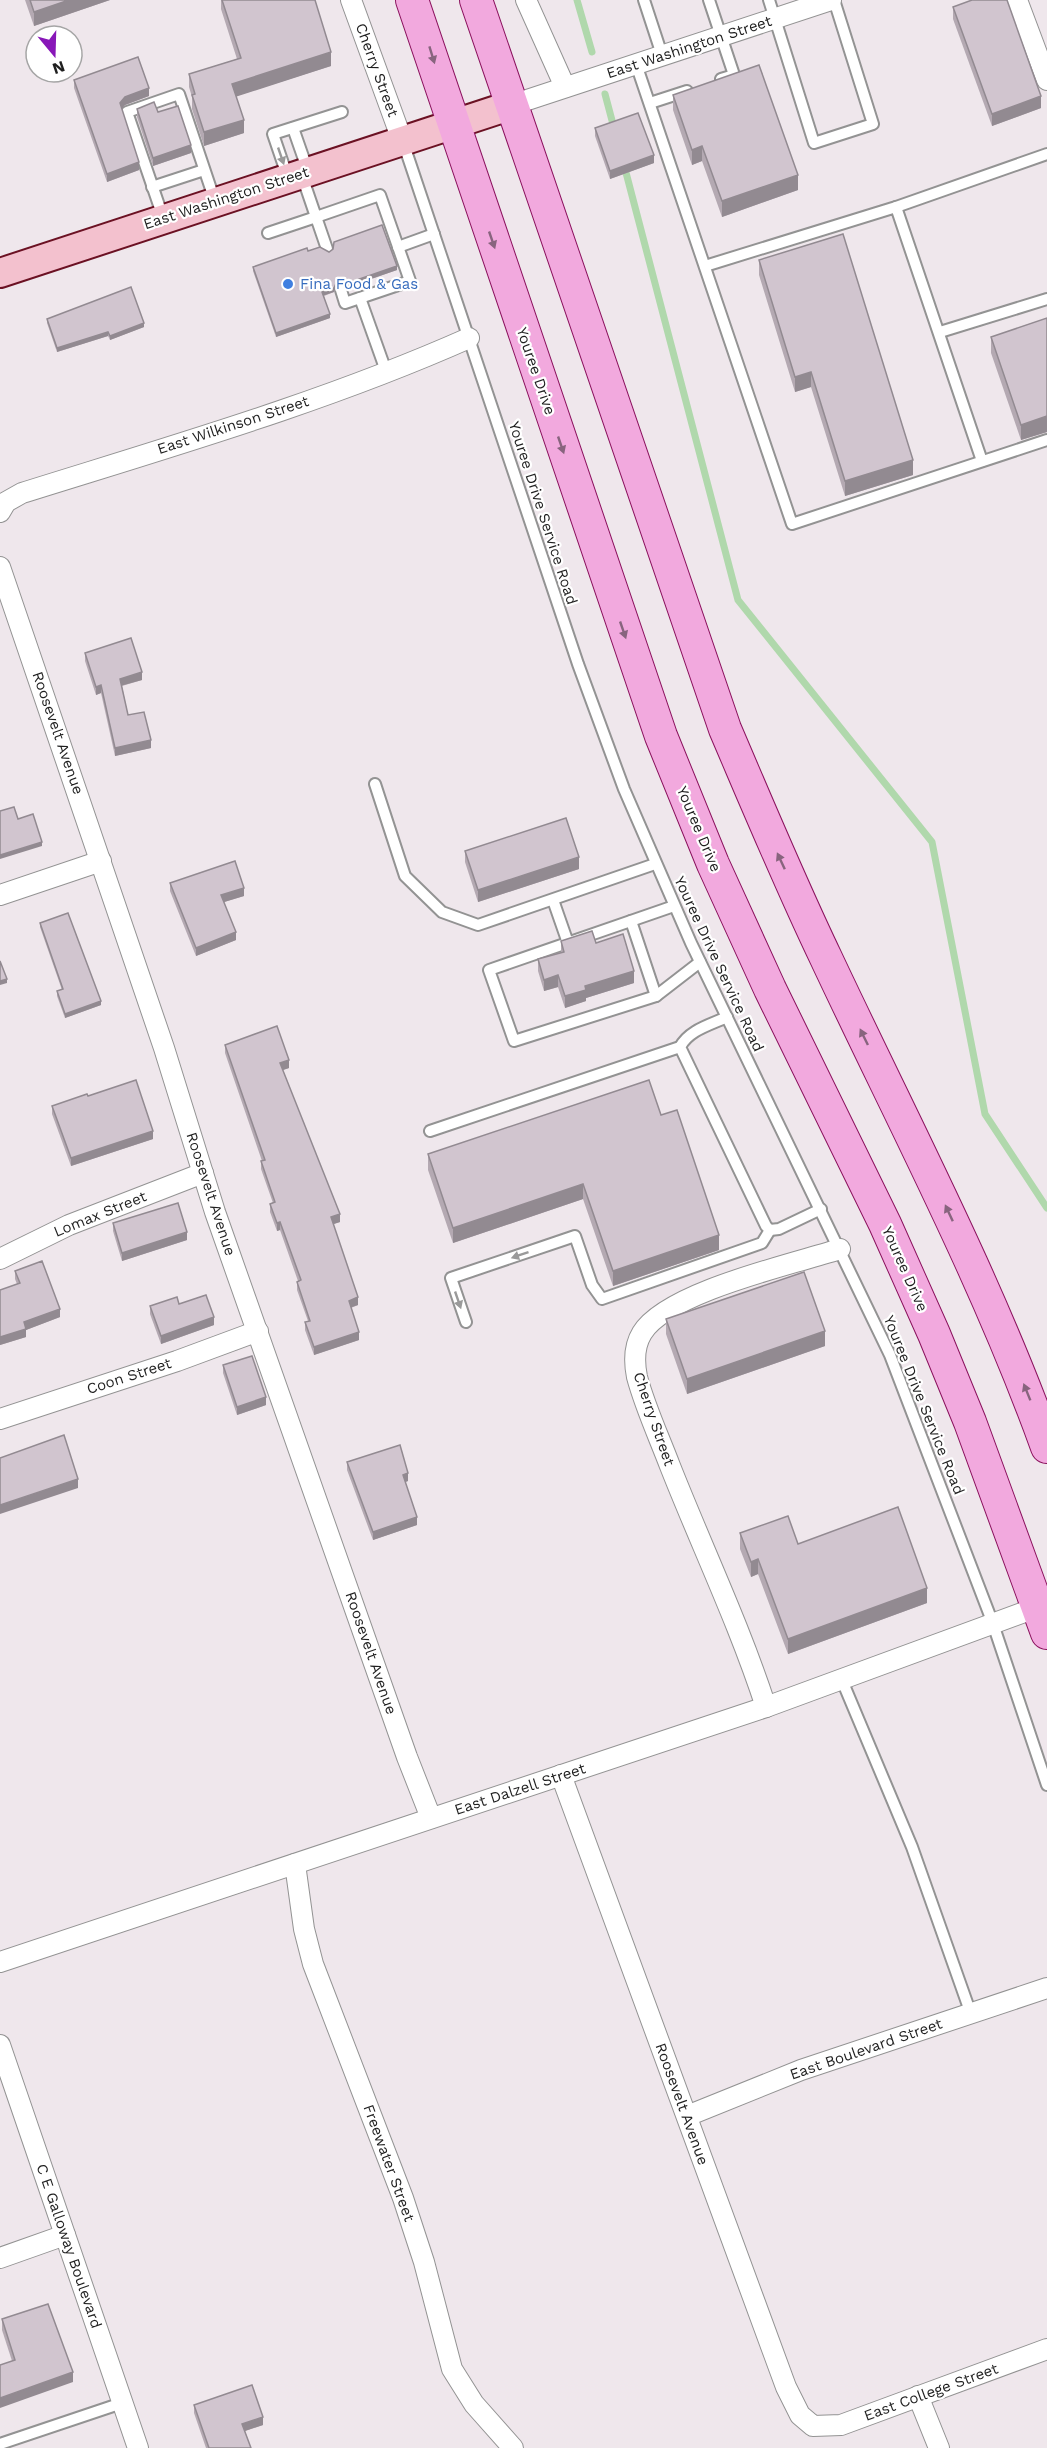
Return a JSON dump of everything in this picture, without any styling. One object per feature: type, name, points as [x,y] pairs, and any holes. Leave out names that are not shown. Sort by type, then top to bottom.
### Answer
[{"type":"main road","name":"Youree Drive","points":[[412,0],[661,736],[713,864],[885,1224],[934,1334],[1044,1615]]},
{"type":"main road","points":[[476,0],[725,729],[826,960],[984,1288],[1047,1447]]},
{"type":"street","name":"Cherry Street","points":[[351,0],[402,140]]},
{"type":"street","points":[[526,0],[565,87]]},
{"type":"street","name":"East Washington Street","points":[[0,273],[721,36],[771,9],[833,0]]},
{"type":"street","points":[[1017,0],[1047,80]]},
{"type":"street","name":"East Wilkinson Street","points":[[0,512],[6,502],[22,494],[269,415],[469,338]]},
{"type":"street","name":"Roosevelt Avenue","points":[[0,567],[164,1048],[202,1173],[407,1757],[431,1818]]},
{"type":"street","points":[[0,896],[101,861]]},
{"type":"street","name":"Lomax Street","points":[[0,1259],[69,1225],[202,1173]]},
{"type":"street","name":"Cherry Street","points":[[766,1707],[748,1652],[651,1418],[637,1376],[635,1357],[642,1332],[656,1318],[684,1301],[712,1289],[840,1249]]},
{"type":"street","name":"Coon Street","points":[[0,1419],[177,1361],[258,1330]]},
{"type":"street","name":"East Dalzell Street","points":[[0,1962],[766,1707],[992,1622],[1044,1615]]},
{"type":"street","name":"Roosevelt Avenue","points":[[561,1775],[786,2387],[800,2415],[813,2426]]},
{"type":"street","name":"Freewater Street","points":[[295,1864],[304,1929],[313,1964],[403,2198],[452,2369],[474,2404],[513,2448]]},
{"type":"street","name":"East Boulevard Street","points":[[687,2115],[801,2070],[1047,1988]]},
{"type":"street","name":"C E Galloway Boulevard","points":[[0,2045],[138,2448]]},
{"type":"street","points":[[0,2258],[65,2235]]},
{"type":"street","name":"East College Street","points":[[813,2426],[841,2425],[1047,2349]]},
{"type":"street","points":[[918,2397],[939,2448]]},
{"type":"lane","points":[[644,0],[662,55]]},
{"type":"lane","points":[[650,103],[734,75],[709,0]]},
{"type":"lane","points":[[771,9],[814,143],[873,124],[833,0]]},
{"type":"lane","points":[[636,64],[792,524],[1047,440]]},
{"type":"lane","points":[[163,219],[127,112],[179,94],[215,202]]},
{"type":"lane","points":[[327,249],[299,174],[273,134],[342,111]]},
{"type":"lane","points":[[293,128],[299,174]]},
{"type":"lane","name":"Youree Drive Service Road","points":[[402,140],[578,664],[655,864],[890,1355],[992,1622],[1047,1785]]},
{"type":"lane","points":[[705,266],[896,207],[1047,154]]},
{"type":"lane","points":[[152,187],[204,170]]},
{"type":"lane","points":[[268,233],[380,195],[410,281],[345,303],[341,290]]},
{"type":"lane","points":[[896,207],[982,461]]},
{"type":"lane","points":[[398,247],[434,234]]},
{"type":"lane","points":[[360,298],[386,371]]},
{"type":"lane","points":[[940,332],[1047,298]]},
{"type":"lane","points":[[375,784],[405,876],[442,912],[478,925],[655,864]]},
{"type":"lane","points":[[553,900],[568,943]]},
{"type":"lane","points":[[674,906],[489,970],[514,1041],[656,996],[700,962]]},
{"type":"lane","points":[[631,921],[656,996]]},
{"type":"lane","points":[[430,1131],[680,1047],[684,1039],[727,1017]]},
{"type":"lane","points":[[680,1047],[770,1230]]},
{"type":"lane","points":[[770,1230],[779,1229],[820,1209]]},
{"type":"lane","points":[[466,1322],[451,1278],[575,1236],[590,1279],[602,1299],[762,1243],[770,1230]]},
{"type":"lane","points":[[841,1678],[912,1847],[971,2014]]},
{"type":"lane","points":[[0,2444],[123,2403]]},
{"type":"building","points":[[30,0],[69,0],[34,12]]},
{"type":"building","points":[[222,0],[315,0],[331,52],[232,84],[244,120],[204,132],[192,95],[195,94],[189,74],[241,58]]},
{"type":"building","points":[[972,0],[1007,0],[1041,96],[992,114],[953,7]]},
{"type":"building","points":[[138,57],[149,88],[125,97],[120,103],[139,162],[107,174],[75,84],[84,84],[84,76]]},
{"type":"building","points":[[759,65],[798,175],[722,201],[702,146],[692,150],[673,95]]},
{"type":"building","points":[[154,102],[158,112],[178,106],[191,145],[153,158],[137,109]]},
{"type":"building","points":[[638,113],[654,155],[610,171],[595,128]]},
{"type":"building","points":[[382,225],[397,266],[348,283],[343,279],[338,279],[334,288],[322,292],[330,314],[276,333],[253,267],[307,248],[308,251],[320,247],[329,252],[333,249],[334,242]]},
{"type":"building","points":[[843,234],[913,460],[845,481],[811,372],[795,377],[759,260]]},
{"type":"building","points":[[131,287],[144,323],[110,336],[108,332],[57,348],[47,319]]},
{"type":"building","points":[[1047,318],[1047,416],[1021,425],[991,337]]},
{"type":"building","points":[[131,638],[142,672],[120,679],[128,715],[144,712],[151,740],[115,748],[101,685],[96,687],[85,653]]},
{"type":"building","points":[[14,807],[18,819],[33,814],[42,842],[0,855],[0,811]]},
{"type":"building","points":[[566,818],[579,857],[478,890],[465,851]]},
{"type":"building","points":[[235,861],[244,888],[221,895],[236,932],[196,948],[170,883]]},
{"type":"building","points":[[68,913],[101,1001],[65,1014],[57,991],[63,989],[40,923]]},
{"type":"building","points":[[592,931],[596,943],[623,934],[634,971],[585,986],[586,990],[565,996],[558,975],[544,980],[538,959],[564,952],[561,941]]},
{"type":"building","points":[[0,961],[7,979],[0,981]]},
{"type":"building","points":[[277,1026],[289,1060],[280,1063],[340,1214],[331,1217],[358,1297],[349,1301],[359,1332],[314,1347],[305,1322],[310,1321],[297,1282],[301,1280],[280,1222],[277,1223],[270,1204],[275,1202],[261,1161],[265,1160],[225,1045]]},
{"type":"building","points":[[136,1080],[153,1131],[71,1158],[52,1106]]},
{"type":"building","points":[[649,1080],[661,1115],[677,1110],[719,1235],[613,1271],[583,1184],[453,1228],[428,1154]]},
{"type":"building","points":[[178,1203],[187,1232],[122,1253],[113,1223]]},
{"type":"building","points":[[42,1261],[60,1309],[24,1322],[26,1329],[0,1337],[0,1290],[20,1283],[15,1271]]},
{"type":"building","points":[[804,1272],[825,1331],[687,1379],[666,1319]]},
{"type":"building","points":[[206,1295],[214,1317],[161,1336],[150,1306],[177,1297],[179,1304]]},
{"type":"building","points":[[252,1356],[266,1397],[237,1407],[223,1365]]},
{"type":"building","points":[[64,1435],[78,1479],[0,1505],[0,1458]]},
{"type":"building","points":[[400,1445],[408,1473],[403,1475],[417,1517],[373,1532],[347,1462]]},
{"type":"building","points":[[898,1507],[927,1588],[788,1639],[758,1559],[751,1562],[740,1533],[788,1516],[798,1544]]},
{"type":"building","points":[[48,2304],[73,2372],[0,2398],[0,2365],[15,2360],[2,2319]]},
{"type":"building","points":[[252,2385],[263,2417],[242,2424],[251,2448],[209,2448],[194,2405]]},
{"type":"waterway","points":[[577,0],[592,52]]},
{"type":"waterway","points":[[605,94],[614,128]]},
{"type":"waterway","points":[[624,165],[738,600],[932,842],[985,1114],[1047,1208]]},
{"type":"place","name":"Fina Food & Gas","points":[[288,284]]}]
